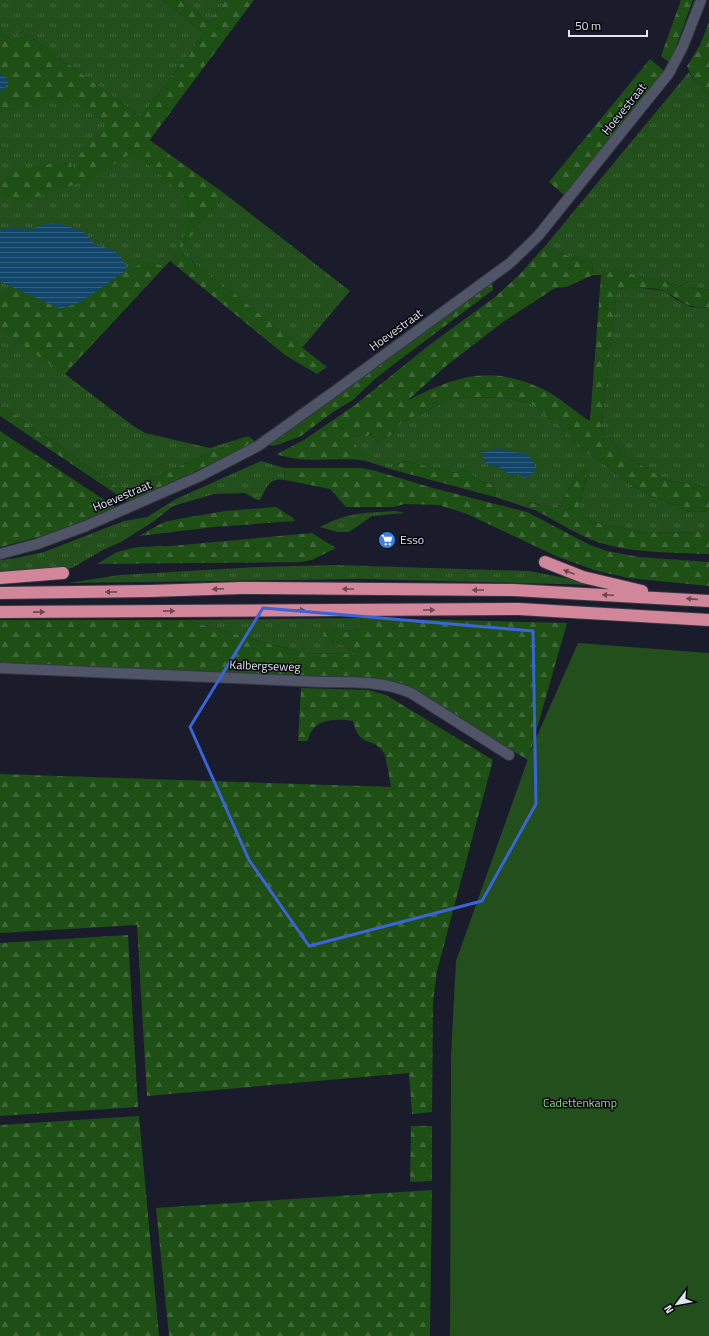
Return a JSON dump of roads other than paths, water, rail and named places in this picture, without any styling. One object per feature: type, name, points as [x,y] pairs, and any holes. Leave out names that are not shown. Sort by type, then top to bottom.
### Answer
[{"type":"highway","points":[[545,562],[583,577],[675,598]]},
{"type":"highway","points":[[0,578],[63,573]]},
{"type":"highway","points":[[0,593],[240,588],[514,590],[709,601]]},
{"type":"highway","points":[[0,612],[519,610],[709,620]]},
{"type":"street","name":"Hoevestraat","points":[[0,554],[38,544],[86,526],[200,476],[248,451],[336,391],[510,263],[538,236],[669,73],[683,46],[701,0]]},
{"type":"street","name":"Kalbergseweg","points":[[0,668],[308,681],[367,682],[399,688],[411,693],[509,755]]},
{"type":"water","points":[[0,74],[6,77],[8,84],[0,92]]},
{"type":"water","points":[[45,224],[60,224],[85,233],[96,245],[116,252],[122,258],[127,270],[82,301],[61,309],[0,281],[0,230],[8,228],[32,229]]},
{"type":"water","points":[[496,448],[529,455],[536,468],[532,474],[525,478],[517,474],[510,475],[499,467],[486,464],[481,451],[488,452]]},
{"type":"place","name":"Esso","points":[[387,540]]},
{"type":"park label","name":"Cadettenkamp","points":[[580,1103]]}]
